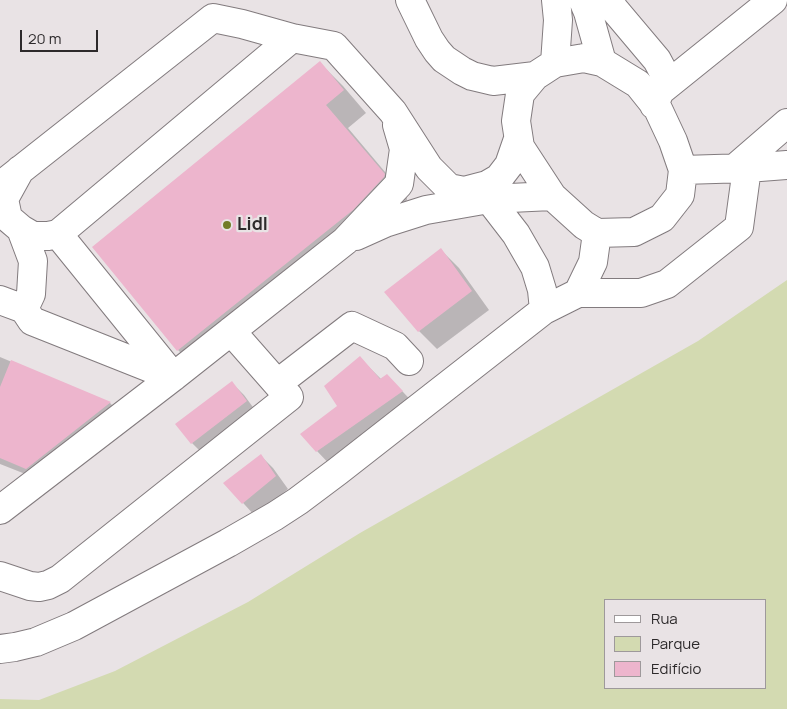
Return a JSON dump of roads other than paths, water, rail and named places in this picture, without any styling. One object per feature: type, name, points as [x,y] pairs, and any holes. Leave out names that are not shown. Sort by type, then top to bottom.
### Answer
[{"type":"lane","points":[[410,0],[437,51],[444,59],[472,76],[493,81],[545,70],[584,58],[602,62],[659,96]]},
{"type":"lane","points":[[556,0],[558,20],[545,70],[520,94],[516,121],[520,147],[552,196],[584,225],[597,233],[634,232],[662,218],[680,194],[684,170],[658,110],[659,96],[665,75],[657,60],[614,9],[609,0]]},
{"type":"lane","points":[[583,0],[602,62]]},
{"type":"lane","points":[[659,96],[741,9],[773,0]]},
{"type":"lane","points":[[0,186],[213,18],[292,38],[334,46],[393,112],[428,168],[449,188],[464,191],[487,185],[499,178],[509,165],[518,139]]},
{"type":"lane","points":[[21,169],[4,199],[8,218],[33,236],[58,234],[292,38]]},
{"type":"lane","points":[[0,510],[174,378],[345,241],[398,184],[404,149],[393,112]]},
{"type":"lane","points":[[735,168],[787,123]]},
{"type":"lane","points":[[684,170],[787,165]]},
{"type":"lane","points":[[402,166],[408,191],[432,209]]},
{"type":"lane","points":[[0,649],[36,642],[74,626],[275,516],[338,471],[544,310],[578,292],[641,293],[667,284],[739,227],[735,168]]},
{"type":"lane","points":[[345,241],[385,223],[426,210],[489,199],[552,196]]},
{"type":"lane","points":[[489,199],[516,234],[535,266],[542,290],[544,310]]},
{"type":"lane","points":[[21,229],[33,260],[31,294],[12,304],[32,321],[174,378]]},
{"type":"lane","points":[[578,292],[593,262],[597,233]]},
{"type":"lane","points":[[58,234],[174,378]]},
{"type":"lane","points":[[278,383],[352,326],[395,346],[409,361]]},
{"type":"lane","points":[[0,576],[39,587],[60,579],[289,397],[232,331]]},
{"type":"place","name":"Lidl","points":[[227,225]]}]
